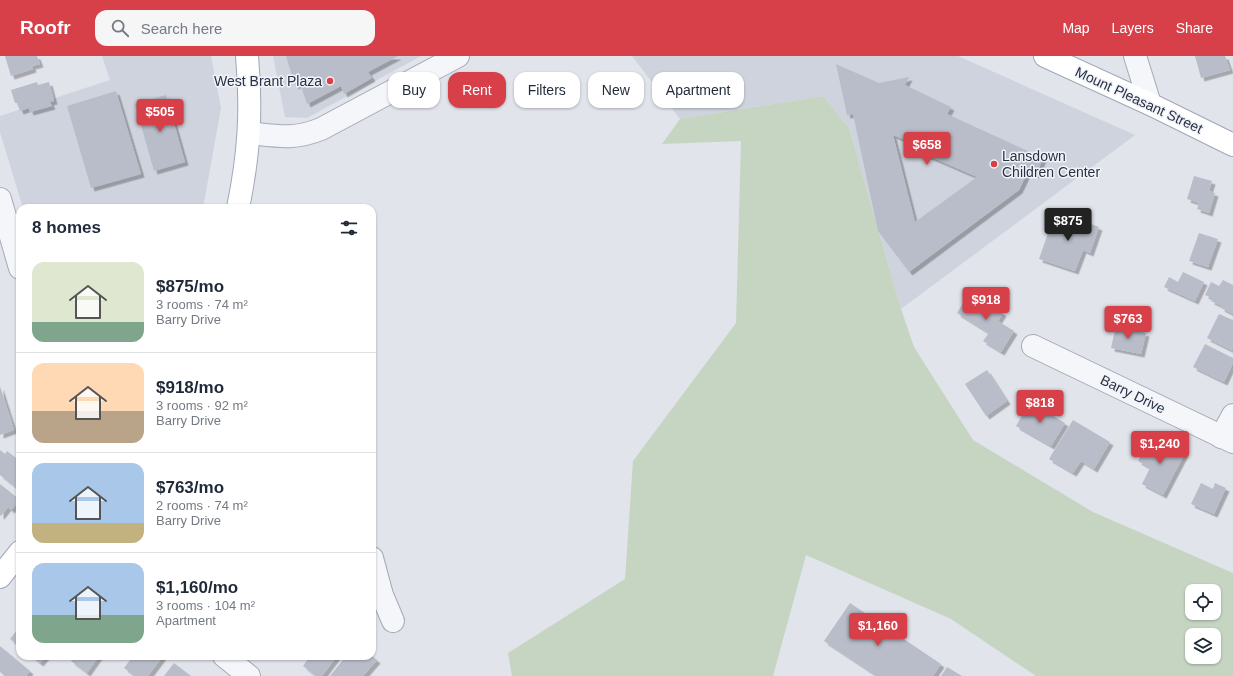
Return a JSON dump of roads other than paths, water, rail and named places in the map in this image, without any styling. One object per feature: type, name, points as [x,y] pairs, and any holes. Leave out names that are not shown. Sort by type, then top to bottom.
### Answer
[{"type":"main road","points":[[239,204],[245,174],[249,134],[250,91],[247,56]]},
{"type":"main road","name":"Mount Pleasant Street","points":[[1045,56],[1150,104],[1233,145]]},
{"type":"main road","points":[[0,577],[16,557]]},
{"type":"street","points":[[249,134],[287,138],[308,135],[458,56]]},
{"type":"street","points":[[1135,56],[1150,104]]},
{"type":"street","points":[[0,199],[16,254]]},
{"type":"street","name":"Barry Drive","points":[[1033,346],[1227,440]]},
{"type":"street","points":[[1227,440],[1233,415]]},
{"type":"street","points":[[376,573],[382,595],[393,621]]},
{"type":"street","points":[[229,660],[249,676]]},
{"type":"place","name":"West Brant Plaza","points":[[330,81]]},
{"type":"place","name":"Lansdown Children Center","points":[[994,164]]}]
